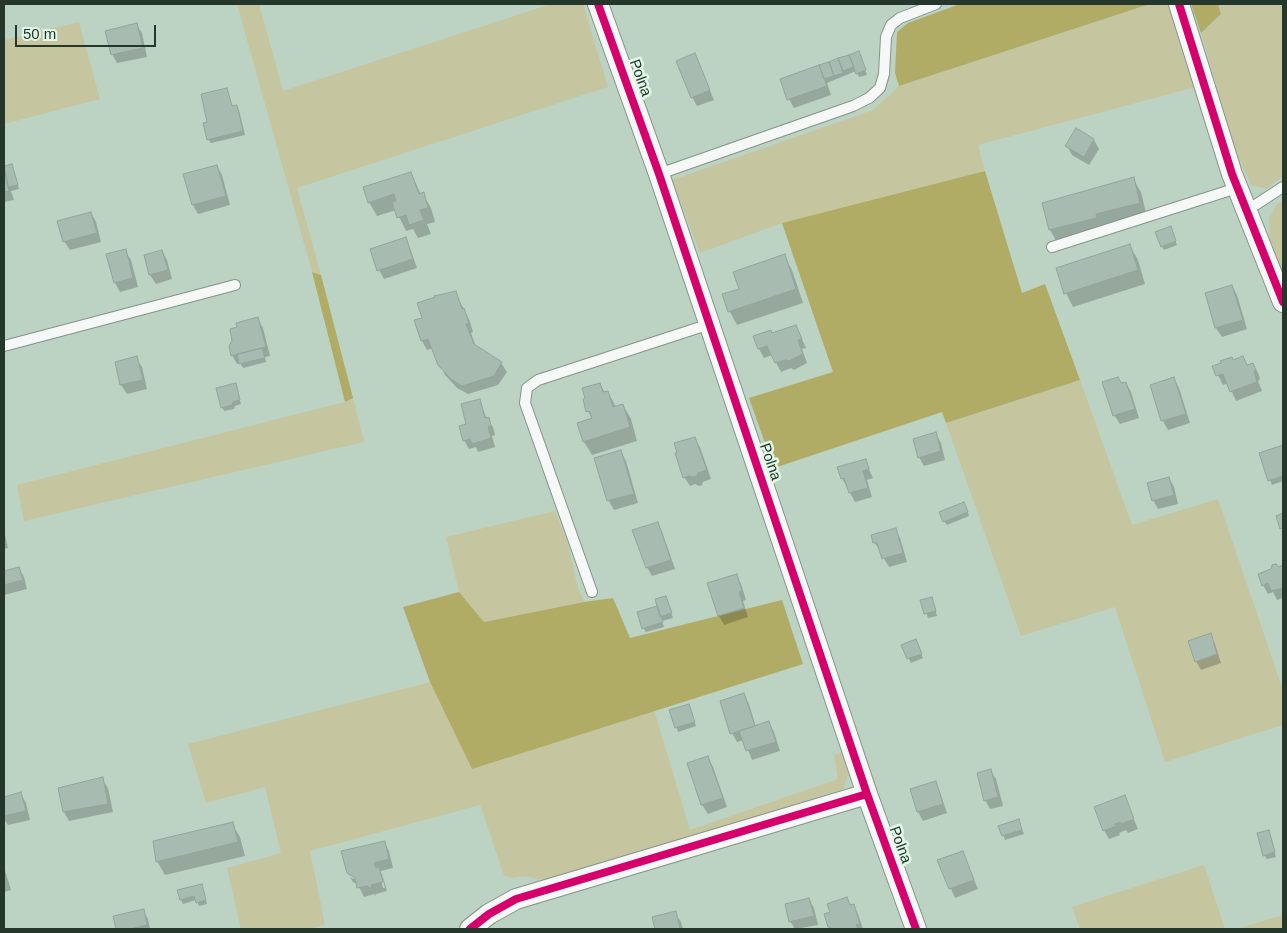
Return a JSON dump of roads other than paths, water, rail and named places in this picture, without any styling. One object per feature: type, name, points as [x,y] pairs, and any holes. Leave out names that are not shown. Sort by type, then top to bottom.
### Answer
[{"type":"street","name":"Polna","points":[[598,4],[659,174],[867,794],[916,929]]},
{"type":"street","points":[[1179,4],[1237,188],[1283,302]]},
{"type":"street","points":[[470,929],[489,914],[516,899],[867,794]]},
{"type":"lane","points":[[659,174],[853,106],[869,98],[880,88],[884,74],[886,37],[892,25],[900,18],[936,4]]},
{"type":"lane","points":[[1246,211],[1283,187]]},
{"type":"lane","points":[[1052,247],[1237,188]]},
{"type":"lane","points":[[4,346],[235,285]]},
{"type":"lane","points":[[592,592],[525,404],[527,388],[538,380],[710,324]]}]
